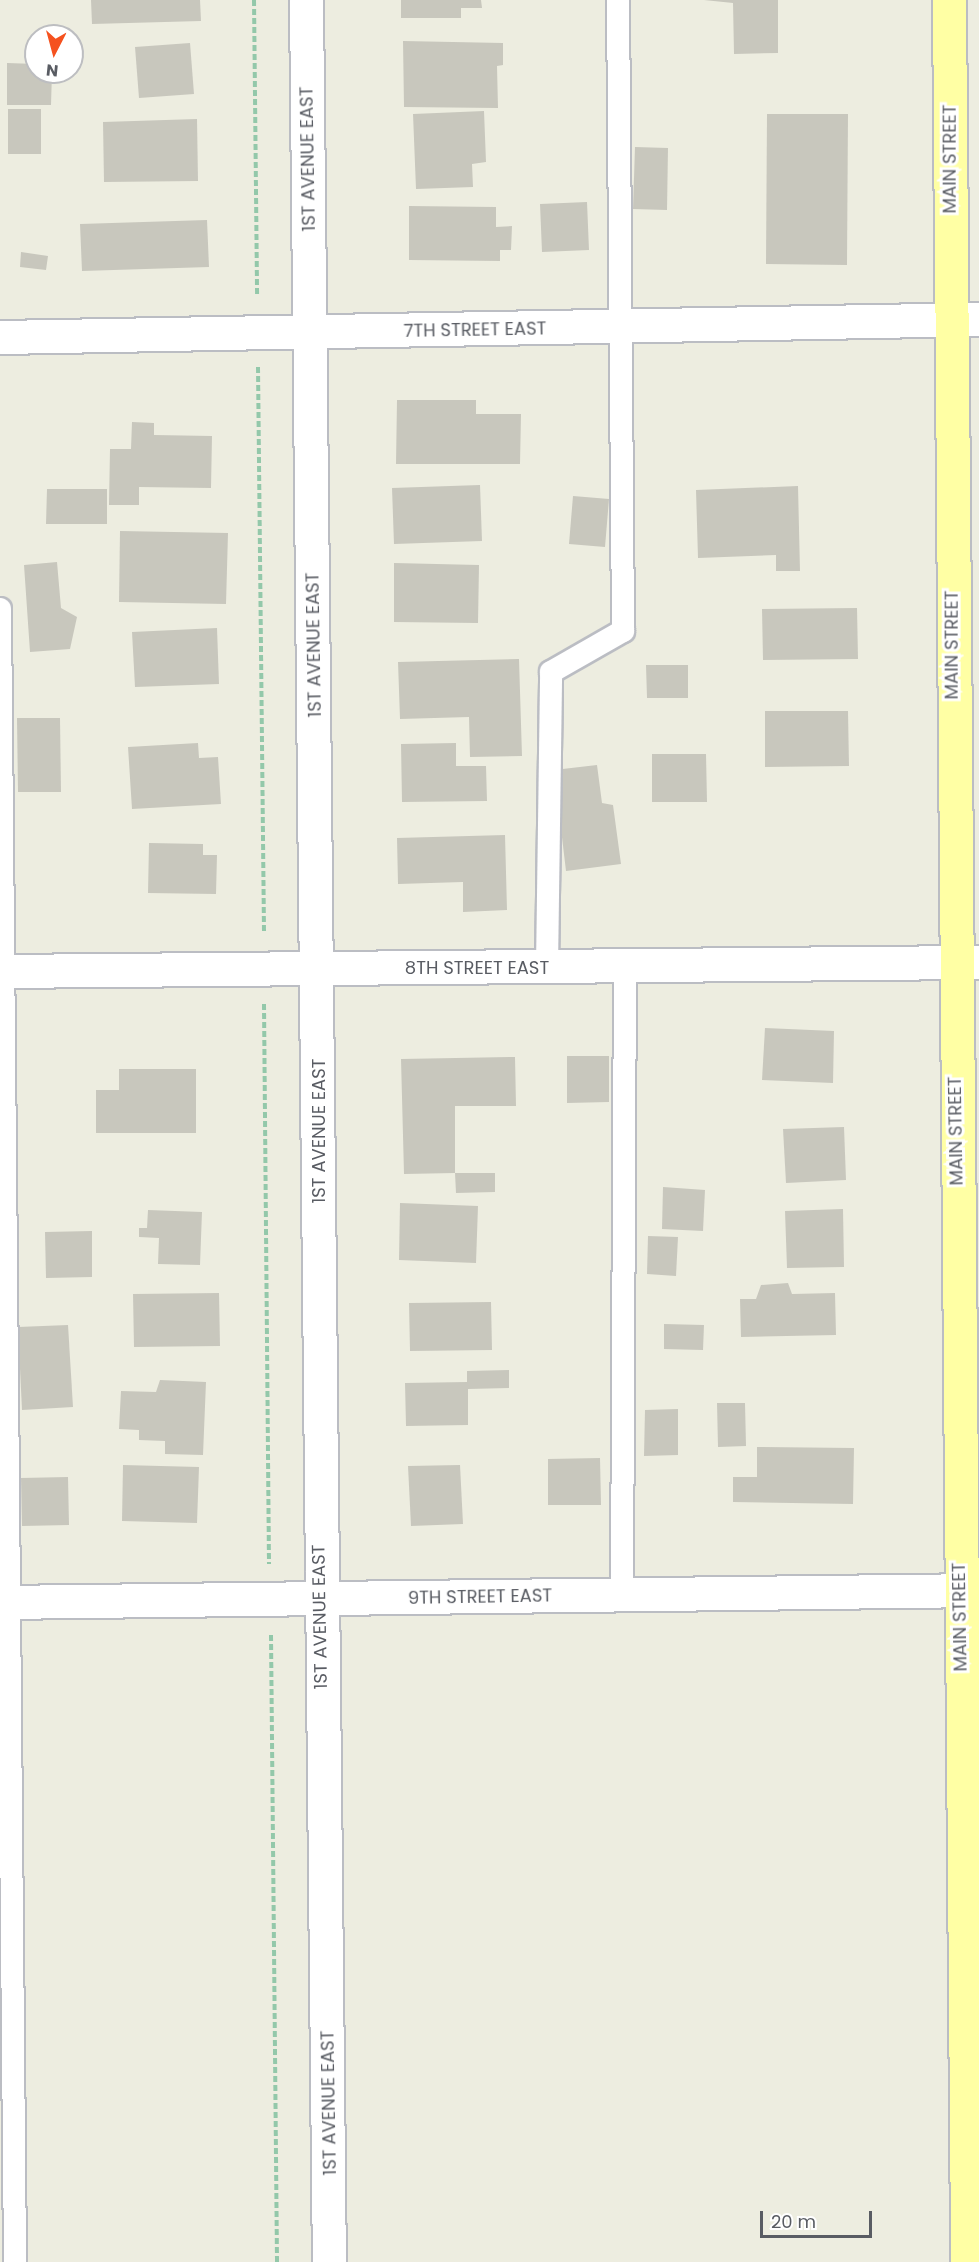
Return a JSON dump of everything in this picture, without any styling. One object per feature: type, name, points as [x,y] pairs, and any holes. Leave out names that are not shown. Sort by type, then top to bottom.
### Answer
[{"type":"main road","name":"MAIN STREET","points":[[949,0],[965,319],[969,1590],[967,2262]]},
{"type":"street","name":"1ST AVENUE EAST","points":[[306,0],[317,969],[319,1599],[329,2262]]},
{"type":"street","name":"7TH STREET EAST","points":[[0,337],[965,319]]},
{"type":"street","name":"8TH STREET EAST","points":[[1,971],[547,968],[967,962]]},
{"type":"street","name":"9TH STREET EAST","points":[[4,1602],[969,1590]]},
{"type":"lane","points":[[547,968],[551,672],[623,631],[618,0]]},
{"type":"lane","points":[[0,609],[4,1602],[15,2262]]},
{"type":"lane","points":[[622,1595],[625,967]]},
{"type":"path","points":[[254,0],[258,308]]},
{"type":"path","points":[[258,363],[264,937]]},
{"type":"path","points":[[264,995],[269,1565]]},
{"type":"path","points":[[271,1626],[277,2262]]},
{"type":"building","points":[[91,0],[200,0],[201,21],[92,24]]},
{"type":"building","points":[[401,0],[481,0],[482,8],[461,8],[461,18],[401,18]]},
{"type":"building","points":[[704,0],[778,0],[778,53],[734,54],[733,3]]},
{"type":"building","points":[[403,41],[503,43],[503,65],[497,66],[498,108],[404,107]]},
{"type":"building","points":[[190,43],[194,94],[139,98],[135,47]]},
{"type":"building","points":[[7,63],[24,64],[24,84],[52,84],[51,105],[7,105]]},
{"type":"building","points":[[8,109],[41,109],[41,154],[8,154]]},
{"type":"building","points":[[484,111],[486,162],[472,164],[473,187],[416,189],[413,114]]},
{"type":"building","points":[[767,114],[848,114],[847,265],[766,264]]},
{"type":"building","points":[[197,119],[198,181],[104,182],[103,122]]},
{"type":"building","points":[[635,147],[668,148],[667,210],[633,209]]},
{"type":"building","points":[[587,202],[589,250],[542,252],[540,204]]},
{"type":"building","points":[[409,206],[496,207],[496,227],[512,226],[511,250],[500,250],[500,261],[409,260]]},
{"type":"building","points":[[207,220],[209,267],[82,271],[80,224]]},
{"type":"building","points":[[21,252],[48,256],[46,270],[20,267]]},
{"type":"building","points":[[397,400],[476,400],[476,414],[521,414],[520,464],[396,464]]},
{"type":"building","points":[[132,422],[154,423],[154,435],[212,436],[211,488],[139,487],[139,505],[109,505],[110,449],[131,449]]},
{"type":"building","points":[[480,485],[482,541],[394,544],[392,488]]},
{"type":"building","points":[[798,486],[800,571],[776,571],[776,555],[698,558],[696,490]]},
{"type":"building","points":[[47,489],[107,489],[107,524],[46,524]]},
{"type":"building","points":[[573,496],[609,499],[605,547],[569,544]]},
{"type":"building","points":[[120,531],[228,533],[226,604],[119,602]]},
{"type":"building","points":[[57,562],[61,608],[77,617],[70,649],[30,652],[24,565]]},
{"type":"building","points":[[394,563],[479,565],[478,623],[394,622]]},
{"type":"building","points":[[857,608],[858,659],[763,660],[762,609]]},
{"type":"building","points":[[217,628],[219,684],[135,687],[132,632]]},
{"type":"building","points":[[519,659],[522,756],[470,757],[469,717],[400,719],[398,662]]},
{"type":"building","points":[[646,665],[688,665],[688,698],[647,698]]},
{"type":"building","points":[[765,711],[848,711],[849,766],[765,767]]},
{"type":"building","points":[[17,718],[60,718],[61,792],[18,792]]},
{"type":"building","points":[[198,743],[199,758],[218,757],[221,804],[132,809],[128,747]]},
{"type":"building","points":[[456,743],[456,766],[486,766],[487,801],[402,802],[401,744]]},
{"type":"building","points":[[652,754],[706,754],[707,802],[652,802]]},
{"type":"building","points":[[597,765],[602,803],[613,805],[621,864],[566,871],[554,770]]},
{"type":"building","points":[[505,835],[507,910],[463,912],[463,882],[398,884],[397,838]]},
{"type":"building","points":[[149,843],[203,844],[203,855],[217,855],[216,894],[148,893]]},
{"type":"building","points":[[765,1028],[834,1031],[833,1083],[762,1080]]},
{"type":"building","points":[[567,1056],[609,1056],[609,1102],[567,1103]]},
{"type":"building","points":[[515,1057],[516,1106],[455,1106],[455,1173],[404,1174],[401,1059]]},
{"type":"building","points":[[119,1069],[196,1069],[196,1133],[96,1133],[96,1090],[119,1090]]},
{"type":"building","points":[[844,1127],[846,1180],[786,1183],[783,1129]]},
{"type":"building","points":[[455,1173],[495,1173],[495,1192],[456,1193]]},
{"type":"building","points":[[663,1187],[705,1190],[703,1231],[662,1229]]},
{"type":"building","points":[[400,1203],[478,1206],[476,1263],[399,1260]]},
{"type":"building","points":[[843,1209],[844,1267],[787,1268],[785,1211]]},
{"type":"building","points":[[148,1210],[202,1212],[200,1265],[158,1264],[159,1238],[139,1237],[139,1228],[147,1228]]},
{"type":"building","points":[[92,1231],[92,1277],[46,1278],[45,1232]]},
{"type":"building","points":[[648,1236],[678,1237],[676,1276],[647,1274]]},
{"type":"building","points":[[788,1283],[792,1294],[835,1293],[836,1335],[741,1337],[740,1299],[756,1299],[761,1285]]},
{"type":"building","points":[[219,1293],[220,1346],[134,1347],[133,1294]]},
{"type":"building","points":[[491,1302],[492,1350],[410,1351],[409,1303]]},
{"type":"building","points":[[664,1324],[704,1325],[703,1350],[664,1349]]},
{"type":"building","points":[[68,1325],[73,1407],[22,1410],[18,1327]]},
{"type":"building","points":[[509,1370],[509,1388],[468,1389],[468,1425],[406,1426],[405,1383],[467,1382],[467,1371]]},
{"type":"building","points":[[160,1380],[206,1382],[203,1455],[165,1454],[165,1441],[139,1440],[139,1430],[119,1429],[121,1391],[156,1392]]},
{"type":"building","points":[[717,1403],[745,1403],[746,1446],[718,1447]]},
{"type":"building","points":[[678,1409],[678,1455],[644,1456],[645,1410]]},
{"type":"building","points":[[757,1447],[854,1448],[853,1504],[733,1502],[733,1477],[757,1477]]},
{"type":"building","points":[[600,1458],[601,1505],[548,1505],[548,1459]]},
{"type":"building","points":[[123,1465],[199,1467],[197,1523],[122,1521]]},
{"type":"building","points":[[460,1465],[463,1524],[411,1526],[408,1466]]},
{"type":"building","points":[[68,1477],[69,1525],[22,1526],[21,1478]]}]
